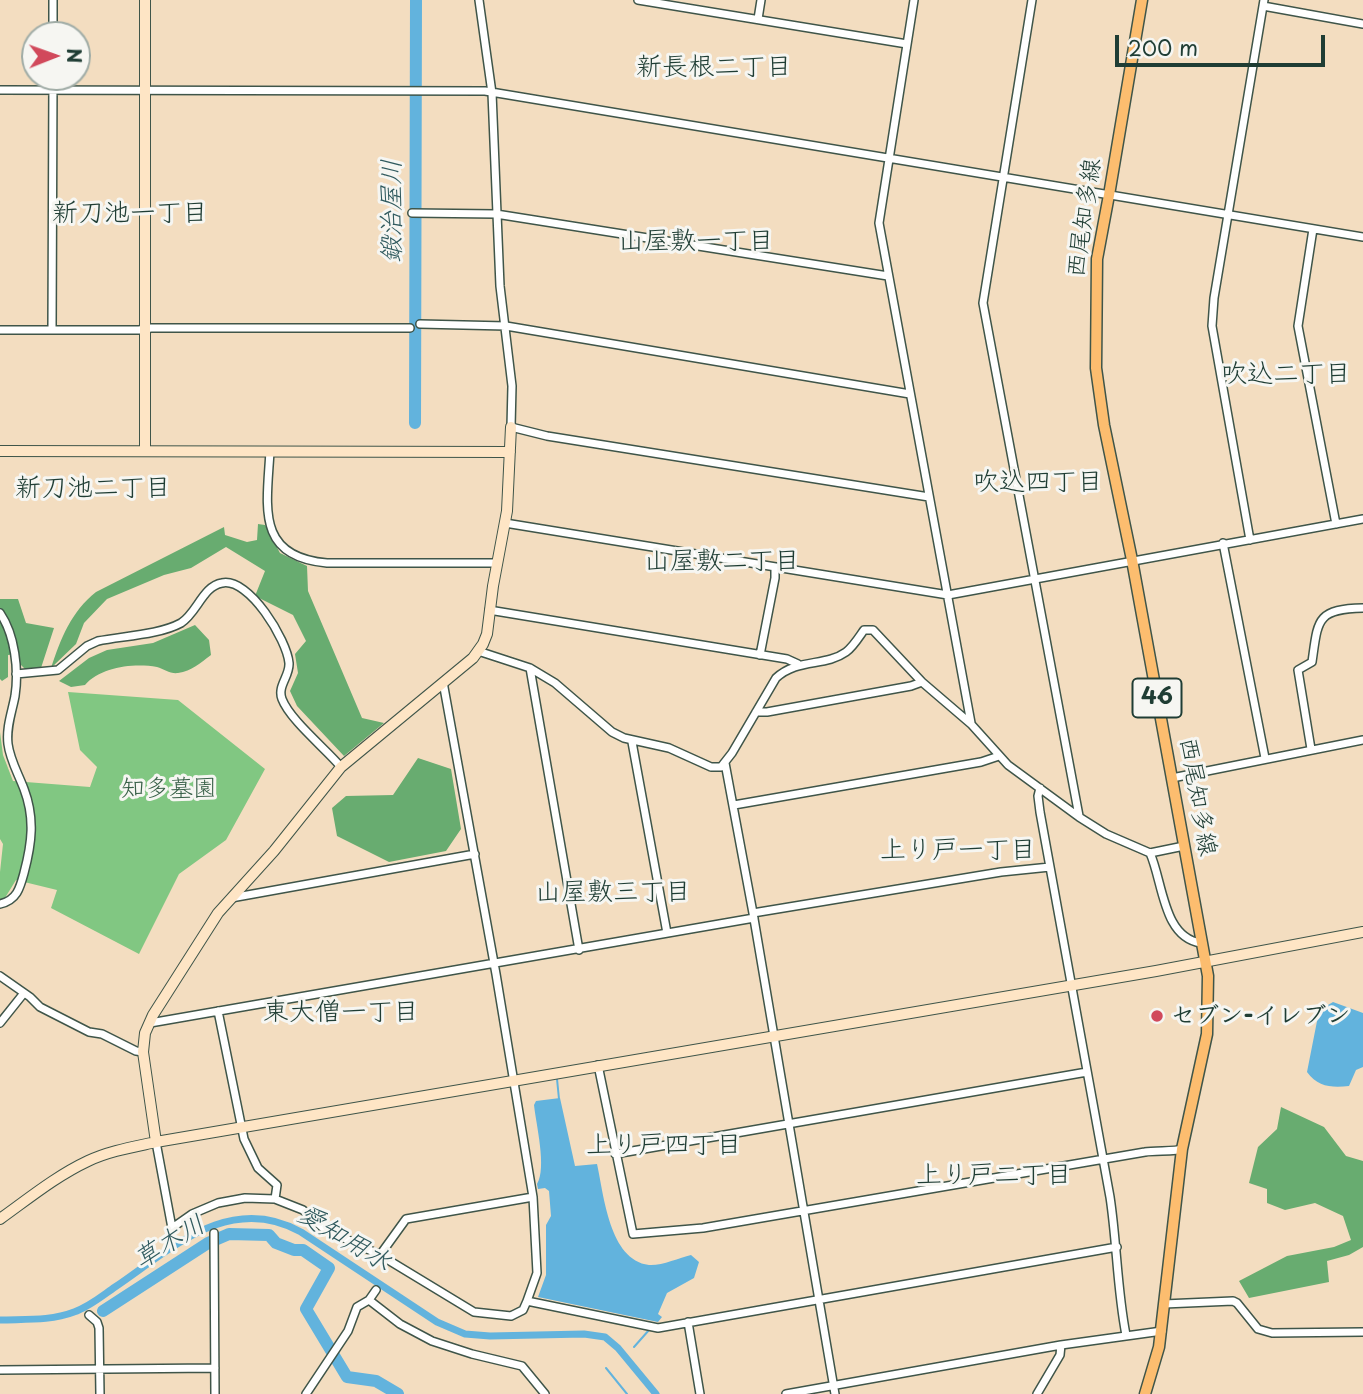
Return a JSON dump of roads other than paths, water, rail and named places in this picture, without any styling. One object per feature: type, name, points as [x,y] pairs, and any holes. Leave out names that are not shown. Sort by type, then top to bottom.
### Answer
[{"type":"main road","name":"西尾知多線","points":[[1142,0],[1097,259],[1096,368],[1104,425],[1132,560],[1210,999],[1208,1034],[1182,1149],[1162,1331],[1154,1369],[1145,1394]]},
{"type":"street","points":[[53,0],[53,21]]},
{"type":"street","points":[[145,0],[145,450]]},
{"type":"street","points":[[443,682],[533,1197],[537,1273],[523,1310],[512,1316],[474,1312],[380,1255],[323,1228],[303,1210],[275,1199],[245,1198],[218,1203],[192,1214],[172,1228],[143,1052],[145,1033],[150,1023],[193,952],[231,898],[274,851],[341,767],[478,651],[487,634],[496,563],[505,523],[512,386],[500,286],[492,93],[479,0]]},
{"type":"street","points":[[638,0],[907,44]]},
{"type":"street","points":[[758,19],[761,0]]},
{"type":"street","points":[[914,0],[879,223],[971,724]]},
{"type":"street","points":[[1032,0],[983,303],[1079,817]]},
{"type":"street","points":[[1250,540],[1212,326],[1264,3],[1363,24]]},
{"type":"street","points":[[0,90],[21,90]]},
{"type":"street","points":[[91,90],[485,91],[1363,237]]},
{"type":"street","points":[[52,330],[53,91]]},
{"type":"street","points":[[415,213],[496,214],[888,276]]},
{"type":"street","points":[[1313,229],[1298,326],[1336,524]]},
{"type":"street","points":[[420,324],[506,326],[910,394]]},
{"type":"street","points":[[0,330],[410,328]]},
{"type":"street","points":[[511,427],[547,436],[929,497]]},
{"type":"street","points":[[0,451],[510,452]]},
{"type":"street","points":[[270,451],[267,511],[271,533],[287,552],[301,559],[327,563],[496,563]]},
{"type":"street","points":[[505,523],[948,595],[1363,519]]},
{"type":"street","points":[[1223,543],[1265,758]]},
{"type":"street","points":[[760,655],[775,567]]},
{"type":"street","points":[[16,674],[58,670],[87,646],[98,641],[178,624],[191,614],[213,586],[223,582],[233,583],[243,589],[277,628],[289,664],[281,691],[285,705],[341,767]]},
{"type":"street","points":[[1311,750],[1298,670],[1311,662],[1317,625],[1322,618],[1345,607],[1363,608]]},
{"type":"street","points":[[489,610],[787,659],[798,664]]},
{"type":"street","points":[[0,613],[11,637],[16,674],[8,742],[10,756],[31,812],[33,832],[31,849],[17,894],[0,904]]},
{"type":"street","points":[[478,651],[530,668],[555,683],[612,733],[632,742],[669,748],[711,766],[721,767],[776,677],[798,664],[845,653],[864,630],[873,630],[922,682],[971,724],[1008,765],[1079,817],[1105,834],[1150,853],[1184,846]]},
{"type":"street","points":[[530,668],[579,950]]},
{"type":"street","points":[[756,712],[922,682]]},
{"type":"street","points":[[1172,778],[1363,740]]},
{"type":"street","points":[[632,742],[667,933]]},
{"type":"street","points":[[734,805],[981,762],[999,756]]},
{"type":"street","points":[[725,763],[754,916],[835,1394]]},
{"type":"street","points":[[1040,788],[1038,796],[1117,1247],[1121,1307],[1126,1335]]},
{"type":"street","points":[[1150,853],[1172,922],[1188,941],[1201,943]]},
{"type":"street","points":[[231,898],[475,855]]},
{"type":"street","points":[[150,1023],[579,950],[1001,872],[1050,867]]},
{"type":"street","points":[[1,1217],[79,1166],[116,1151],[156,1142],[1363,932]]},
{"type":"street","points":[[0,976],[40,1007],[89,1032],[102,1034],[143,1052]]},
{"type":"street","points":[[0,1023],[24,993]]},
{"type":"street","points":[[218,1012],[242,1128],[258,1168],[277,1185],[275,1199]]},
{"type":"street","points":[[598,1065],[633,1234],[703,1228],[1162,1149],[1177,1152],[1182,1149]]},
{"type":"street","points":[[615,1154],[1087,1072]]},
{"type":"street","points":[[380,1255],[406,1219],[533,1197]]},
{"type":"street","points":[[214,1233],[215,1394]]},
{"type":"street","points":[[527,1301],[658,1328],[1117,1247]]},
{"type":"street","points":[[306,1394],[348,1331],[356,1307],[369,1300],[376,1290]]},
{"type":"street","points":[[369,1300],[400,1324],[432,1341],[522,1366],[545,1394]]},
{"type":"street","points":[[1164,1304],[1233,1301],[1258,1329],[1272,1333],[1363,1332]]},
{"type":"street","points":[[89,1315],[99,1328],[100,1394]]},
{"type":"street","points":[[688,1322],[700,1394]]},
{"type":"street","points":[[786,1394],[1061,1345],[1162,1331]]},
{"type":"street","points":[[1037,1394],[1060,1355],[1061,1345]]},
{"type":"street","points":[[0,1370],[215,1368]]},
{"type":"water","points":[[1333,1002],[1363,1013],[1363,1067],[1356,1070],[1349,1086],[1326,1085],[1316,1081],[1307,1072],[1320,1006]]},
{"type":"water","points":[[560,1098],[575,1166],[597,1164],[611,1224],[625,1251],[636,1260],[649,1265],[691,1255],[699,1262],[694,1278],[667,1293],[658,1314],[662,1317],[658,1322],[538,1297],[546,1275],[546,1225],[551,1216],[549,1191],[545,1188],[538,1189],[537,1184],[541,1157],[534,1105],[536,1101]]},
{"type":"waterway","name":"鍛治屋川","points":[[415,423],[416,0]]},
{"type":"waterway","points":[[557,1079],[559,1099]]},
{"type":"waterway","name":"愛知用水","points":[[0,1320],[47,1318],[80,1310],[202,1230],[250,1218],[275,1221],[301,1232],[437,1322],[465,1334],[584,1334],[605,1337],[618,1348],[656,1394]]},
{"type":"waterway","name":"草木川","points":[[103,1311],[208,1243],[229,1234],[269,1235],[276,1243],[294,1250],[303,1250],[329,1268],[306,1309],[347,1377],[376,1381],[398,1394]]},
{"type":"waterway","points":[[634,1347],[649,1330]]},
{"type":"waterway","points":[[606,1368],[627,1394]]},
{"type":"place","name":"セブン-イレブン","points":[[1157,1016]]},
{"type":"district","name":"新長根二丁目","points":[[714,68]]},
{"type":"district","name":"新刀池一丁目","points":[[130,214]]},
{"type":"district","name":"山屋敷一丁目","points":[[696,242]]},
{"type":"district","name":"吹込二丁目","points":[[1286,375]]},
{"type":"district","name":"吹込四丁目","points":[[1038,483]]},
{"type":"district","name":"新刀池二丁目","points":[[93,489]]},
{"type":"district","name":"山屋敷二丁目","points":[[722,562]]},
{"type":"district","name":"上り戸一丁目","points":[[958,851]]},
{"type":"district","name":"山屋敷三丁目","points":[[613,893]]},
{"type":"district","name":"東大僧一丁目","points":[[341,1013]]},
{"type":"district","name":"上り戸四丁目","points":[[664,1146]]},
{"type":"district","name":"上り戸二丁目","points":[[994,1176]]},
{"type":"park label","name":"知多墓園","points":[[169,789]]}]
